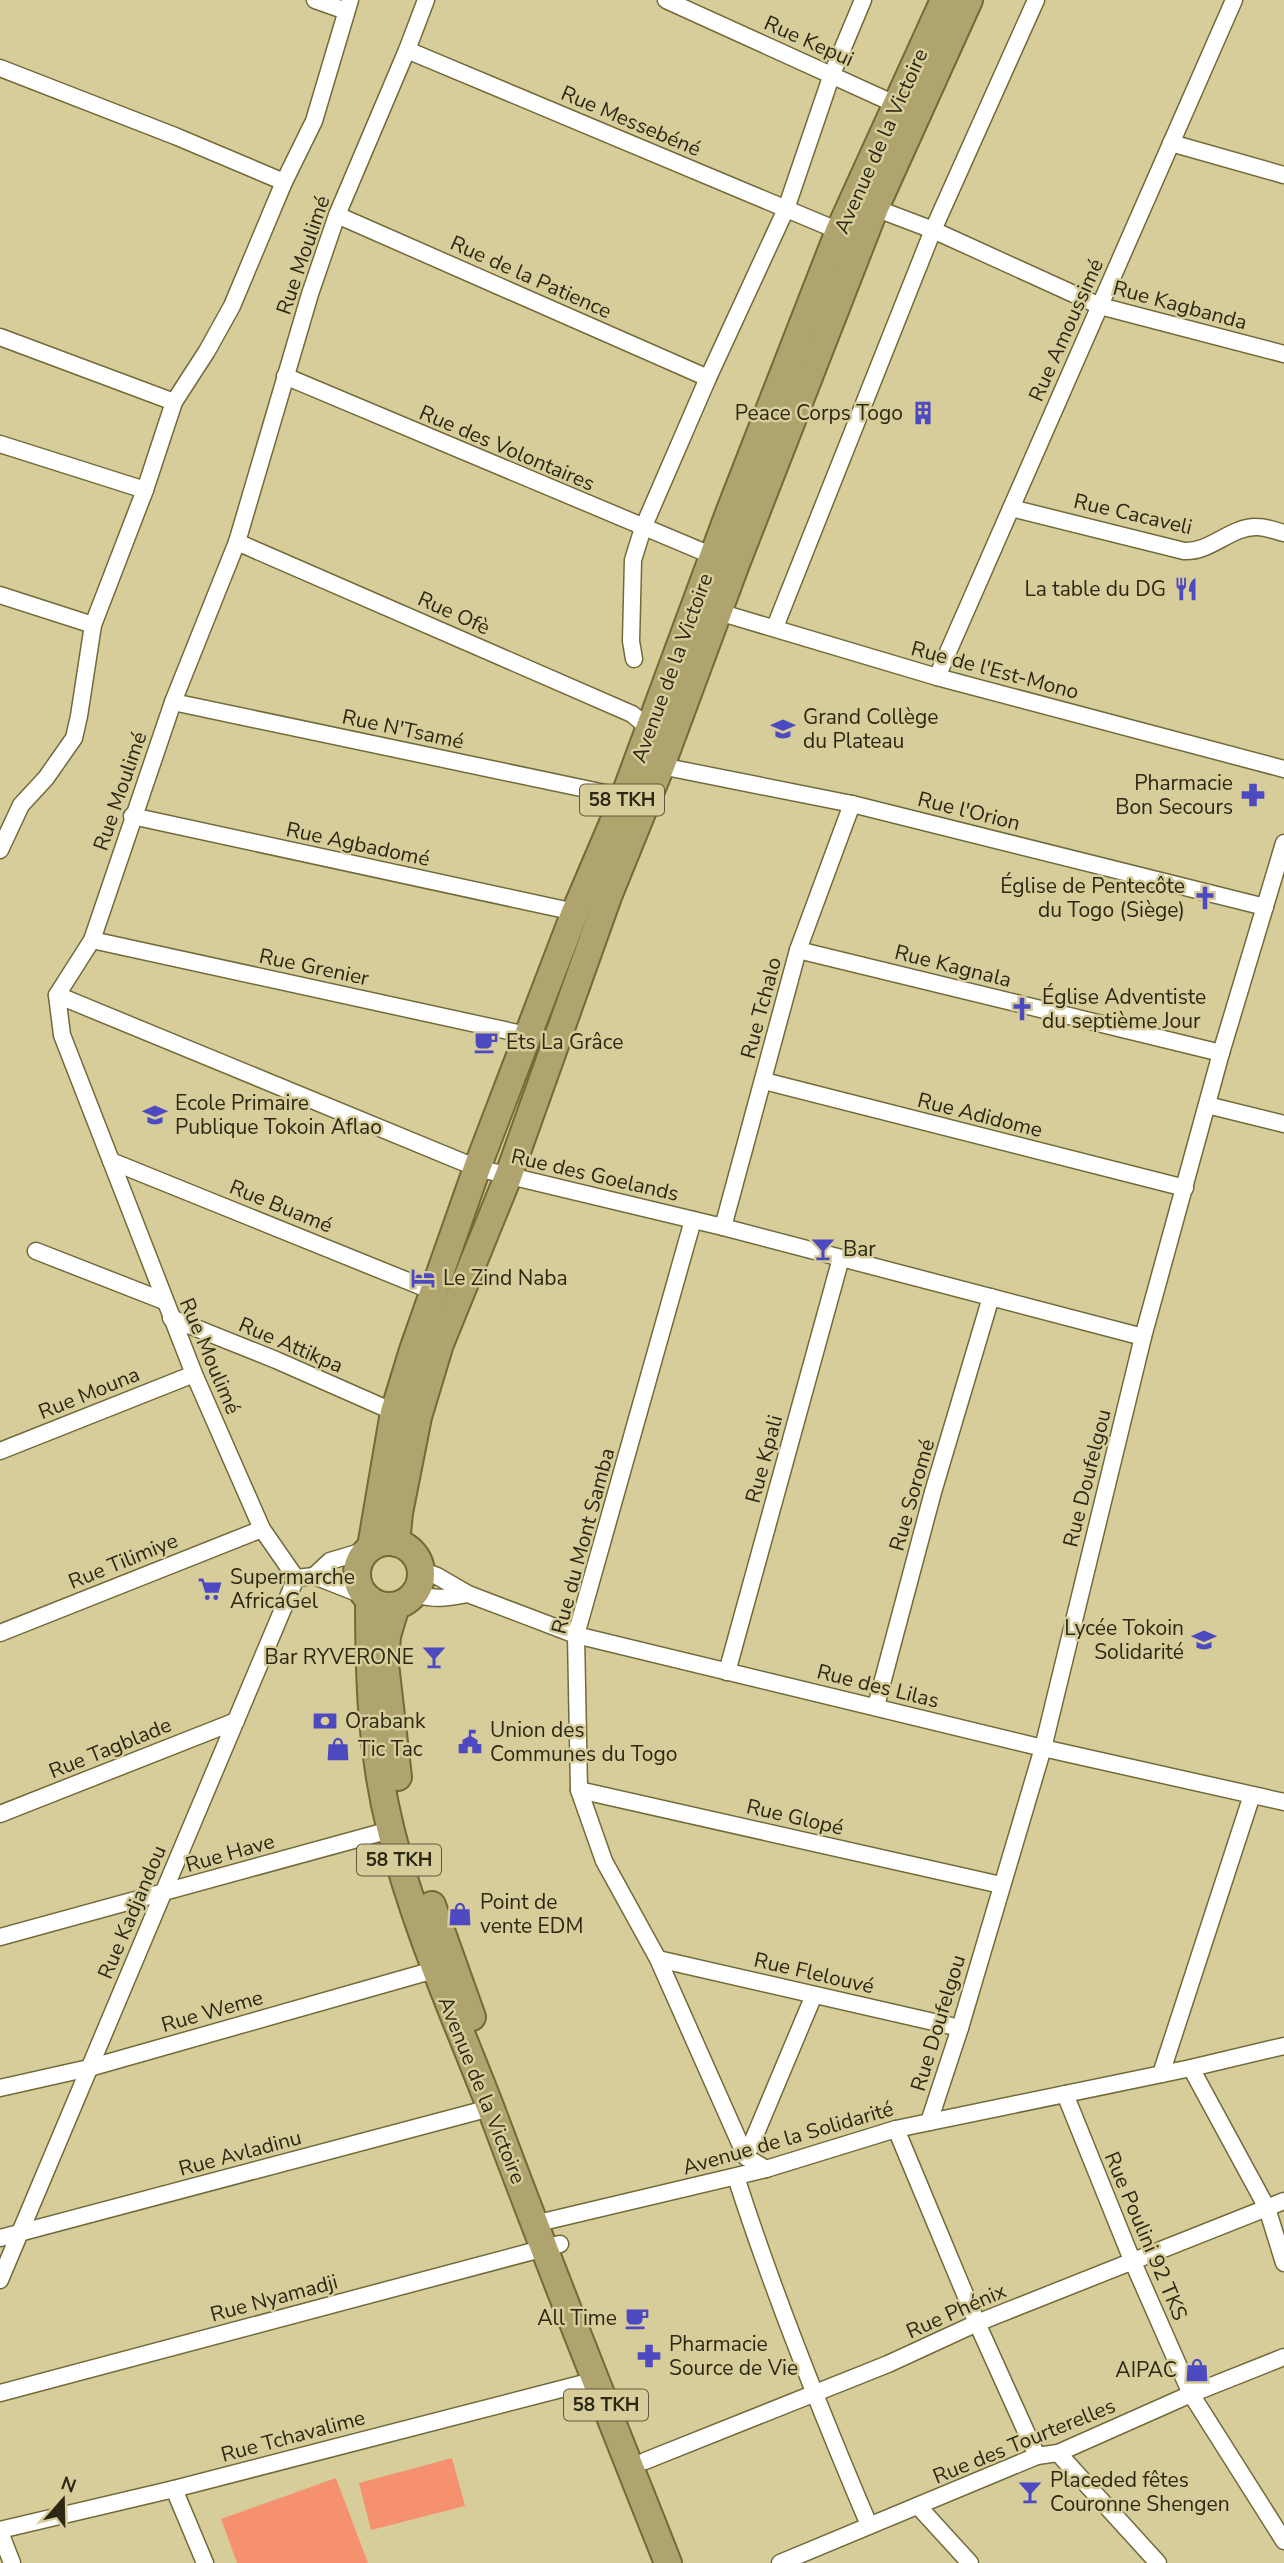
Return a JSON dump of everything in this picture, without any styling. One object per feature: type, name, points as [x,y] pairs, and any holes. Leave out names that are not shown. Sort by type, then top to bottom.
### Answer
[{"type":"highway","name":"Avenue de la Victoire","points":[[378,1547],[407,1467],[428,1382],[464,1283],[508,1177],[609,894],[661,766],[707,608],[839,231],[944,0]]},
{"type":"highway","name":"Avenue de la Victoire","points":[[724,561],[875,208],[969,0]]},
{"type":"highway","name":"Avenue de la Victoire","points":[[378,1547],[394,1412],[413,1350],[477,1168],[575,912],[624,797],[649,729],[707,608]]},
{"type":"highway","points":[[378,1547],[408,1548],[417,1558],[411,1590],[386,1606],[367,1598],[360,1589],[358,1564],[378,1547]]},
{"type":"highway","name":"Avenue de la Victoire","points":[[411,1590],[387,1636],[384,1664],[397,1772],[407,1826],[596,2380],[668,2563]]},
{"type":"highway","name":"Avenue de la Victoire","points":[[367,1598],[369,1691],[390,1830],[435,1970],[490,2108],[645,2461],[684,2563]]},
{"type":"street","points":[[0,849],[22,805],[46,778],[74,738],[93,625],[145,490],[174,402],[232,306],[284,182],[314,121],[348,6],[315,0]]},
{"type":"street","name":"Rue Moulimé","points":[[296,1578],[262,1529],[164,1301],[62,1035],[57,995],[92,940],[173,702],[237,542],[285,376],[337,215],[426,0]]},
{"type":"street","name":"Rue Kepui","points":[[666,0],[897,105]]},
{"type":"street","points":[[634,659],[631,640],[633,559],[643,528],[708,377],[786,209],[832,74],[863,0]]},
{"type":"street","points":[[775,627],[933,230],[1036,0]]},
{"type":"street","name":"Rue Amoussimé","points":[[937,677],[1234,0]]},
{"type":"street","name":"Rue Messebéné","points":[[407,50],[839,231]]},
{"type":"street","points":[[0,68],[284,182]]},
{"type":"street","points":[[1171,143],[1284,175]]},
{"type":"street","name":"Rue Kagbanda","points":[[875,208],[933,230],[1100,306],[1284,354]]},
{"type":"street","name":"Rue de la Patience","points":[[337,215],[708,377]]},
{"type":"street","points":[[0,337],[174,402]]},
{"type":"street","name":"Rue des Volontaires","points":[[285,376],[724,561]]},
{"type":"street","points":[[0,443],[145,490]]},
{"type":"street","name":"Rue Cacaveli","points":[[1011,508],[1194,552],[1247,528],[1257,527],[1284,533]]},
{"type":"street","name":"Rue Ofè","points":[[237,542],[632,714],[649,729]]},
{"type":"street","points":[[0,595],[93,625]]},
{"type":"street","name":"Rue de l'Est-Mono","points":[[707,608],[937,677],[1284,769]]},
{"type":"street","name":"Rue N'Tsamé","points":[[173,702],[624,797]]},
{"type":"street","name":"Rue l'Orion","points":[[661,766],[852,804],[1265,907]]},
{"type":"street","name":"Rue Tchalo","points":[[723,1227],[798,950],[852,804]]},
{"type":"street","name":"Rue Agbadomé","points":[[132,816],[575,912]]},
{"type":"street","name":"Rue Doufelgou","points":[[929,2122],[960,2028],[1043,1748],[1143,1337],[1206,1105],[1284,843]]},
{"type":"street","name":"Rue Grenier","points":[[92,940],[527,1035]]},
{"type":"street","name":"Rue Kagnala","points":[[798,950],[1221,1053]]},
{"type":"street","name":"Rue des Goelands","points":[[57,995],[477,1168],[723,1227],[1143,1337]]},
{"type":"street","name":"Rue Adidome","points":[[764,1082],[1185,1188]]},
{"type":"street","points":[[1206,1105],[1284,1124]]},
{"type":"street","name":"Rue Buamé","points":[[111,1161],[435,1292]]},
{"type":"street","name":"Rue du Mont Samba","points":[[693,1220],[576,1635],[579,1790],[604,1861],[658,1959],[746,2157]]},
{"type":"street","points":[[36,1251],[164,1301]]},
{"type":"street","name":"Rue Kpali","points":[[727,1672],[841,1258]]},
{"type":"street","name":"Rue Soromé","points":[[876,1706],[933,1492],[991,1297]]},
{"type":"street","name":"Rue Attikpa","points":[[172,1318],[394,1412]]},
{"type":"street","name":"Rue Mouna","points":[[0,1451],[194,1374]]},
{"type":"street","name":"Rue Tilimiye","points":[[0,1633],[262,1529]]},
{"type":"street","points":[[314,1576],[330,1561],[378,1547]]},
{"type":"street","points":[[296,1578],[314,1576],[367,1598]]},
{"type":"street","name":"Rue Kadjandou","points":[[0,2280],[296,1578]]},
{"type":"street","name":"Rue des Lilas","points":[[411,1590],[430,1598],[468,1594]]},
{"type":"street","name":"Rue des Lilas","points":[[411,1590],[468,1594],[576,1635],[1043,1748],[1284,1802]]},
{"type":"street","name":"Rue Tagblade","points":[[0,1814],[236,1721]]},
{"type":"street","name":"Rue Glopé","points":[[579,1790],[1001,1885]]},
{"type":"street","points":[[1161,2074],[1252,1795]]},
{"type":"street","name":"Rue Have","points":[[0,1937],[390,1830]]},
{"type":"street","name":"Rue Flelouvé","points":[[658,1959],[960,2028]]},
{"type":"street","name":"Rue Weme","points":[[0,2088],[89,2067],[435,1970]]},
{"type":"street","points":[[766,2169],[746,2157],[814,1995]]},
{"type":"street","name":"Avenue de la Solidarité","points":[[547,2234],[895,2129],[1191,2068],[1284,2046]]},
{"type":"street","points":[[1191,2068],[1268,2208],[1284,2263]]},
{"type":"street","name":"Rue Poulini 92 TKS","points":[[1065,2094],[1132,2260],[1191,2393],[1284,2541]]},
{"type":"street","name":"Rue Avladinu","points":[[0,2238],[490,2108]]},
{"type":"street","points":[[895,2129],[976,2323],[1037,2456]]},
{"type":"street","points":[[736,2176],[766,2268],[813,2394],[869,2525]]},
{"type":"street","name":"Rue Phénix","points":[[645,2461],[888,2364],[976,2323],[1284,2201]]},
{"type":"street","name":"Rue Nyamadji","points":[[0,2393],[547,2234]]},
{"type":"street","name":"Rue des Tourterelles","points":[[790,2562],[869,2525],[1037,2456],[1058,2453],[1191,2393],[1284,2357]]},
{"type":"street","name":"Rue Tchavalime","points":[[0,2531],[596,2380]]},
{"type":"street","points":[[1058,2453],[1158,2563]]},
{"type":"street","points":[[174,2489],[205,2563]]},
{"type":"street","points":[[918,2506],[970,2563]]},
{"type":"street","points":[[0,2531],[12,2563]]},
{"type":"shaded area","points":[[452,2458],[465,2506],[371,2530],[359,2483]]},
{"type":"shaded area","points":[[336,2478],[368,2563],[237,2563],[221,2519]]},
{"type":"place","name":"Peace Corps Togo","points":[[923,413]]},
{"type":"place","name":"La table du DG","points":[[1186,589]]},
{"type":"place","name":"Grand Collège du Plateau","points":[[783,729]]},
{"type":"place","name":"Pharmacie Bon Secours","points":[[1253,795]]},
{"type":"place","name":"Église de Pentecôte du Togo (Siège)","points":[[1205,898]]},
{"type":"place","name":"Église Adventiste du septième Jour","points":[[1022,1009]]},
{"type":"place","name":"Ets La Grâce","points":[[486,1042]]},
{"type":"place","name":"Ecole Primaire Publique Tokoin Aflao","points":[[155,1115]]},
{"type":"place","name":"Bar","points":[[823,1249]]},
{"type":"place","name":"Le Zind Naba","points":[[423,1278]]},
{"type":"place","name":"Supermarche AfricaGel","points":[[210,1589]]},
{"type":"place","name":"Lycée Tokoin Solidarité","points":[[1204,1640]]},
{"type":"place","name":"Bar RYVERONE","points":[[434,1657]]},
{"type":"place","name":"Orabank","points":[[325,1721]]},
{"type":"place","name":"Union des Communes du Togo","points":[[470,1742]]},
{"type":"place","name":"Tic Tac","points":[[338,1749]]},
{"type":"place","name":"Point de vente EDM","points":[[460,1914]]},
{"type":"place","name":"All Time","points":[[637,2318]]},
{"type":"place","name":"Pharmacie Source de Vie","points":[[649,2356]]},
{"type":"place","name":"AIPAC","points":[[1197,2370]]},
{"type":"place","name":"Placeded fêtes Couronne Shengen","points":[[1030,2492]]}]
